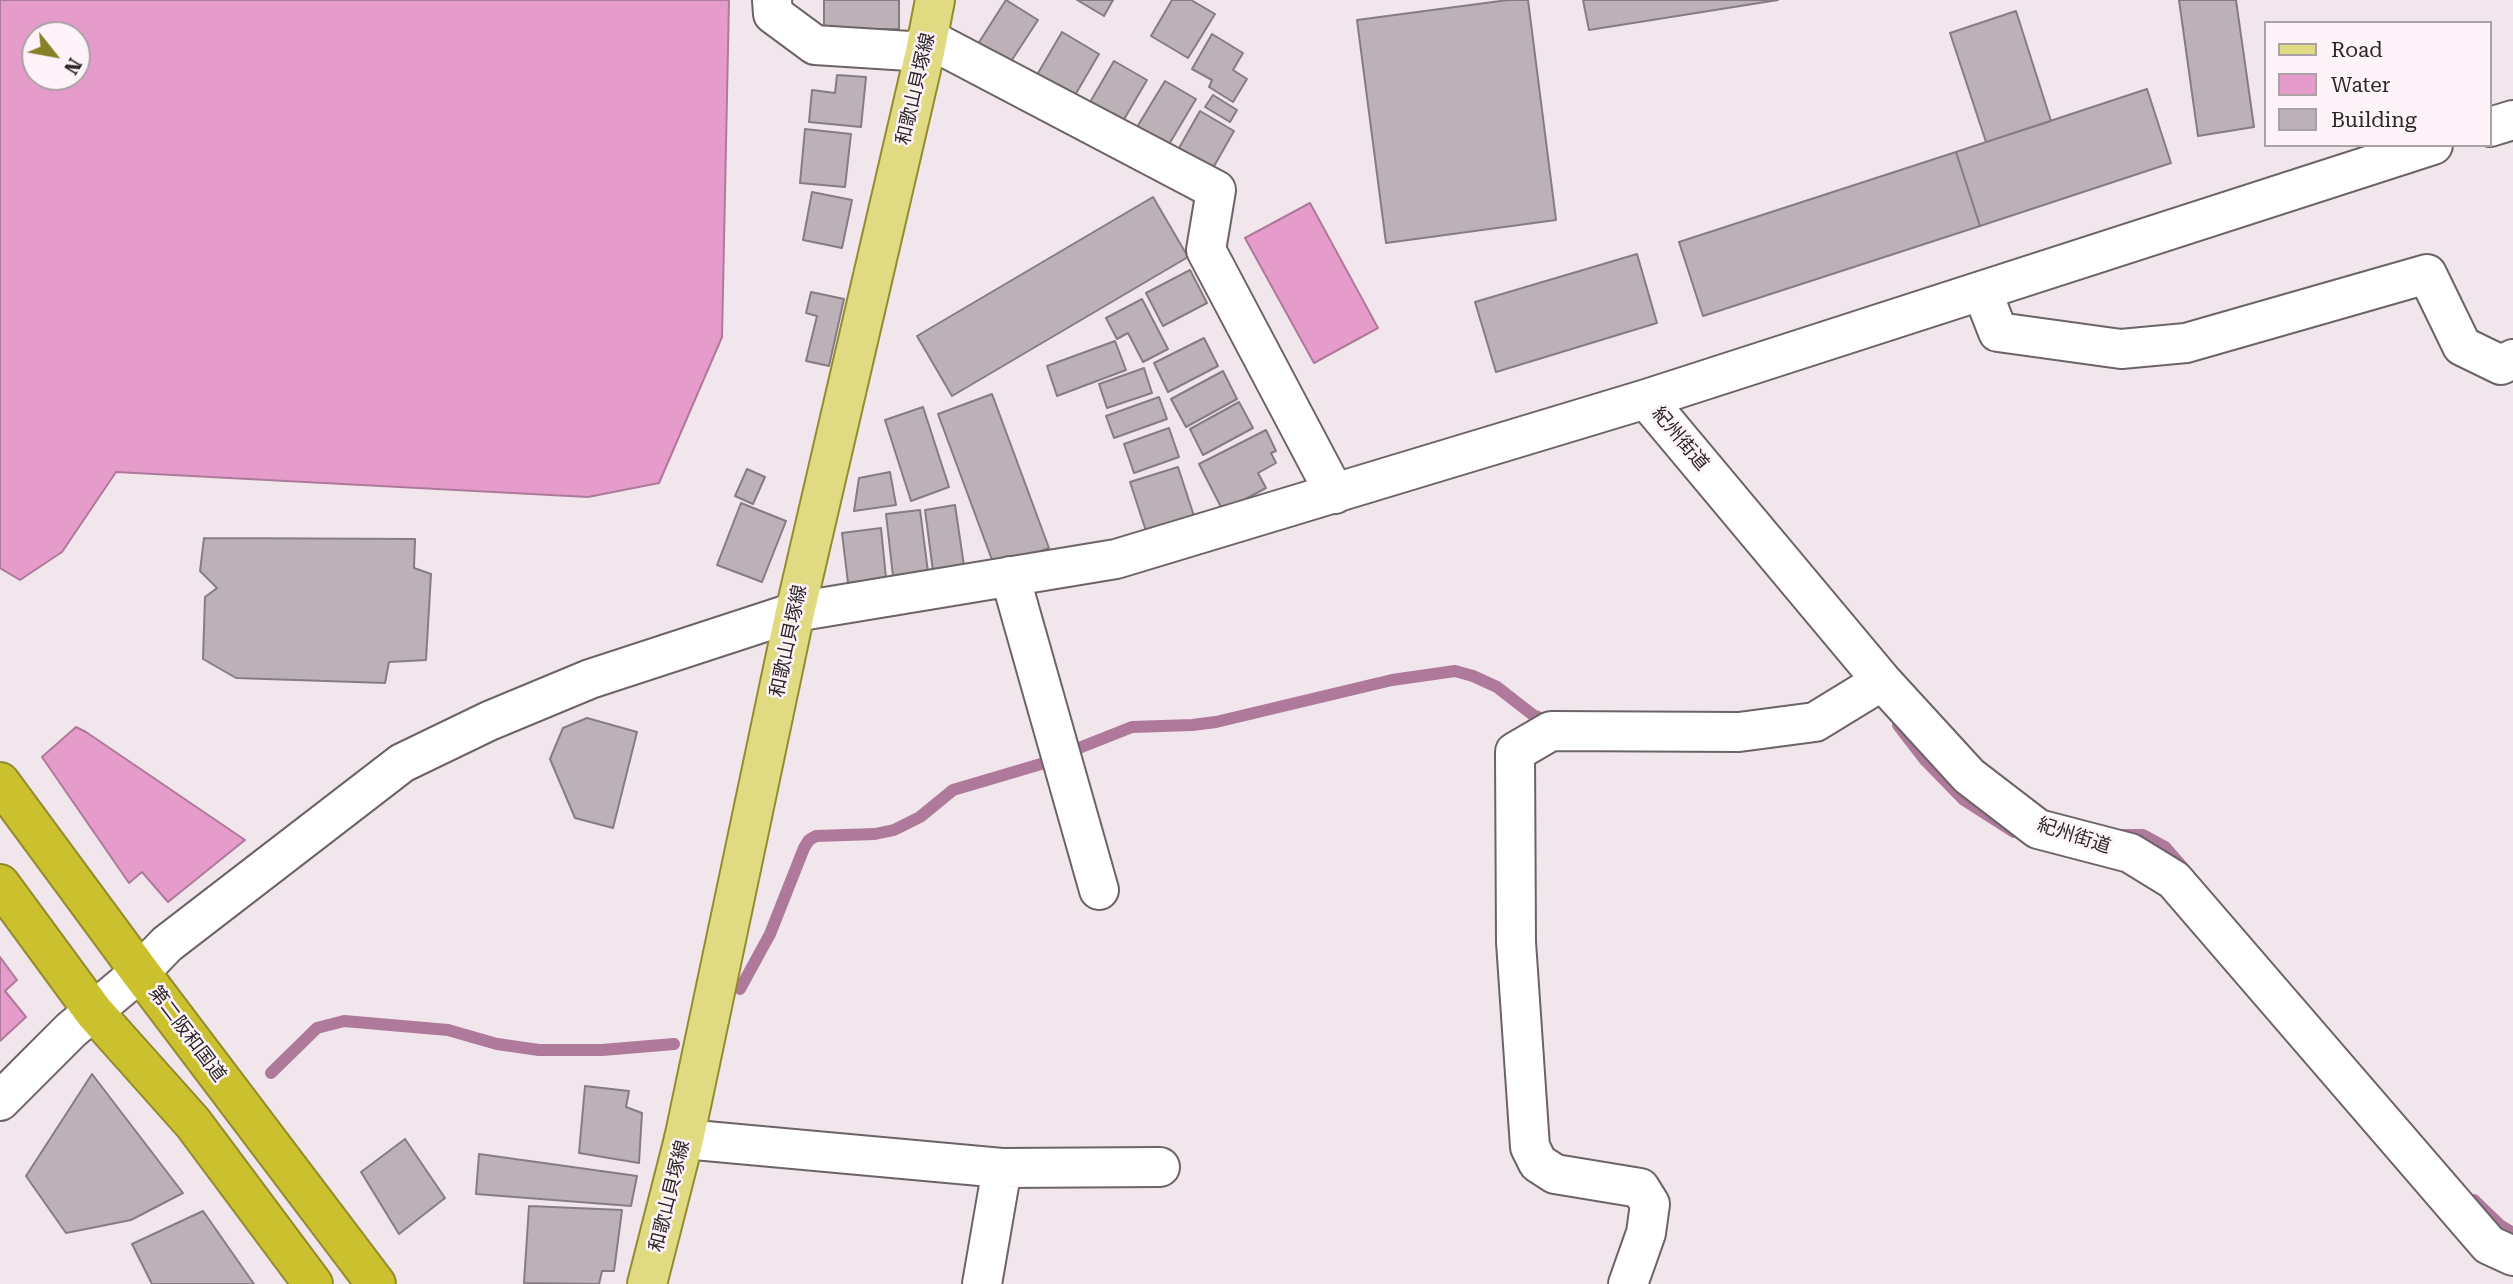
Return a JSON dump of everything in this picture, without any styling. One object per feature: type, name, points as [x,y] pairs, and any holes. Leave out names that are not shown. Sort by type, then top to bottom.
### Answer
[{"type":"highway","name":"第二阪和国道","points":[[0,782],[376,1284]]},
{"type":"highway","points":[[0,884],[94,1012],[193,1123],[313,1284]]},
{"type":"main road","name":"和歌山貝塚線","points":[[648,1284],[684,1139],[794,612],[935,0]]},
{"type":"street","points":[[772,0],[773,14],[815,46],[926,45],[1216,190],[1206,250],[1335,494]]},
{"type":"street","points":[[2492,126],[2513,120]]},
{"type":"street","points":[[0,1101],[71,1030],[140,972],[167,944],[402,763],[489,721],[590,679],[794,612],[1116,559],[1646,399],[2427,147]]},
{"type":"street","points":[[1982,290],[1998,332],[2121,349],[2186,343],[2427,274],[2462,346],[2501,365],[2513,359]]},
{"type":"street","name":"紀州街道","points":[[1646,399],[1882,681],[1969,776],[2038,829],[2130,853],[2174,880],[2489,1244],[2513,1256]]},
{"type":"street","points":[[1010,576],[1099,890]]},
{"type":"street","points":[[1628,1284],[1646,1233],[1650,1204],[1640,1188],[1555,1174],[1538,1163],[1530,1147],[1516,942],[1516,752],[1551,731],[1739,733],[1815,722],[1882,681]]},
{"type":"street","points":[[684,1139],[1002,1168],[1160,1167]]},
{"type":"street","points":[[982,1284],[1002,1168]]},
{"type":"water","points":[[0,0],[729,0],[722,337],[659,483],[588,497],[116,472],[62,552],[20,580],[0,568]]},
{"type":"water","points":[[1310,203],[1378,328],[1314,363],[1245,238]]},
{"type":"water","points":[[76,727],[245,840],[168,902],[142,872],[129,883],[42,757]]},
{"type":"water","points":[[0,957],[17,980],[5,991],[26,1017],[0,1041]]},
{"type":"building","points":[[824,0],[899,0],[899,29],[824,29]]},
{"type":"building","points":[[1006,0],[1038,20],[1008,66],[976,47]]},
{"type":"building","points":[[1077,0],[1113,0],[1104,16]]},
{"type":"building","points":[[1172,0],[1191,0],[1215,14],[1188,58],[1151,36]]},
{"type":"building","points":[[1508,0],[1528,0],[1556,220],[1386,243],[1357,20]]},
{"type":"building","points":[[1583,0],[1778,0],[1589,30]]},
{"type":"building","points":[[2179,0],[2236,0],[2254,127],[2198,136]]},
{"type":"building","points":[[2016,11],[2051,121],[1986,142],[1950,33]]},
{"type":"building","points":[[1062,32],[1099,54],[1071,102],[1034,80]]},
{"type":"building","points":[[1212,34],[1243,53],[1233,70],[1247,79],[1233,102],[1209,87],[1212,80],[1192,69]]},
{"type":"building","points":[[1114,61],[1147,80],[1119,128],[1086,109]]},
{"type":"building","points":[[837,75],[866,77],[861,127],[809,122],[812,90],[835,93]]},
{"type":"building","points":[[1165,81],[1196,99],[1168,146],[1137,127]]},
{"type":"building","points":[[2147,89],[2171,163],[1980,226],[1956,152]]},
{"type":"building","points":[[1213,95],[1237,110],[1230,122],[1205,107]]},
{"type":"building","points":[[1200,111],[1234,131],[1213,168],[1179,148]]},
{"type":"building","points":[[805,129],[851,134],[845,187],[800,183]]},
{"type":"building","points":[[1956,152],[1980,226],[1703,316],[1679,242]]},
{"type":"building","points":[[812,192],[852,200],[842,248],[803,240]]},
{"type":"building","points":[[1153,197],[1188,257],[952,396],[917,336]]},
{"type":"building","points":[[1637,254],[1657,323],[1496,372],[1475,302]]},
{"type":"building","points":[[1190,270],[1207,303],[1163,326],[1146,293]]},
{"type":"building","points":[[811,292],[844,299],[829,366],[806,361],[817,316],[806,313]]},
{"type":"building","points":[[1142,299],[1168,349],[1143,362],[1128,333],[1117,339],[1106,318]]},
{"type":"building","points":[[1204,338],[1218,366],[1168,392],[1154,363]]},
{"type":"building","points":[[1115,341],[1126,370],[1057,396],[1047,366]]},
{"type":"building","points":[[1144,368],[1152,393],[1107,408],[1099,384]]},
{"type":"building","points":[[1223,371],[1237,399],[1186,427],[1171,399]]},
{"type":"building","points":[[992,394],[1049,548],[995,568],[938,414]]},
{"type":"building","points":[[1159,397],[1167,419],[1114,438],[1106,416]]},
{"type":"building","points":[[1239,402],[1253,428],[1203,455],[1190,429]]},
{"type":"building","points":[[923,407],[949,487],[911,501],[885,420]]},
{"type":"building","points":[[1169,428],[1179,457],[1134,473],[1124,444]]},
{"type":"building","points":[[1266,430],[1276,451],[1271,453],[1276,463],[1258,473],[1266,488],[1223,511],[1199,464]]},
{"type":"building","points":[[1178,467],[1194,516],[1146,531],[1130,482]]},
{"type":"building","points":[[747,469],[765,477],[753,504],[735,496]]},
{"type":"building","points":[[890,472],[896,505],[854,511],[859,478]]},
{"type":"building","points":[[741,503],[786,521],[762,582],[717,565]]},
{"type":"building","points":[[955,505],[964,566],[933,571],[925,510]]},
{"type":"building","points":[[920,510],[928,572],[893,576],[886,514]]},
{"type":"building","points":[[881,528],[886,578],[848,583],[842,533]]},
{"type":"building","points":[[204,538],[415,539],[414,568],[431,574],[426,660],[389,662],[385,683],[236,678],[203,659],[205,597],[217,588],[200,571]]},
{"type":"building","points":[[587,718],[637,732],[613,828],[575,818],[550,759],[563,728]]},
{"type":"building","points":[[92,1074],[183,1193],[131,1220],[66,1233],[26,1176]]},
{"type":"building","points":[[585,1086],[629,1091],[626,1107],[642,1113],[639,1163],[579,1153]]},
{"type":"building","points":[[405,1139],[445,1198],[399,1234],[361,1172]]},
{"type":"building","points":[[479,1154],[637,1176],[631,1206],[476,1194]]},
{"type":"building","points":[[529,1206],[622,1210],[614,1271],[602,1271],[599,1284],[524,1283]]},
{"type":"building","points":[[203,1211],[254,1284],[152,1284],[132,1244]]},
{"type":"waterway","points":[[1074,750],[1132,727],[1216,722],[1392,680],[1455,671],[1497,687],[1533,715],[1553,720]]},
{"type":"waterway","points":[[1898,725],[1925,760],[1964,800],[2014,832]]},
{"type":"waterway","points":[[740,989],[770,934],[809,840],[816,836],[875,834],[894,830],[920,817],[953,790],[1041,764]]},
{"type":"waterway","points":[[2122,835],[2143,835],[2165,847],[2185,870]]},
{"type":"waterway","points":[[271,1073],[317,1028],[344,1021],[448,1030],[497,1044],[539,1050],[602,1050],[674,1044]]},
{"type":"waterway","points":[[2474,1200],[2500,1225],[2513,1233]]}]
